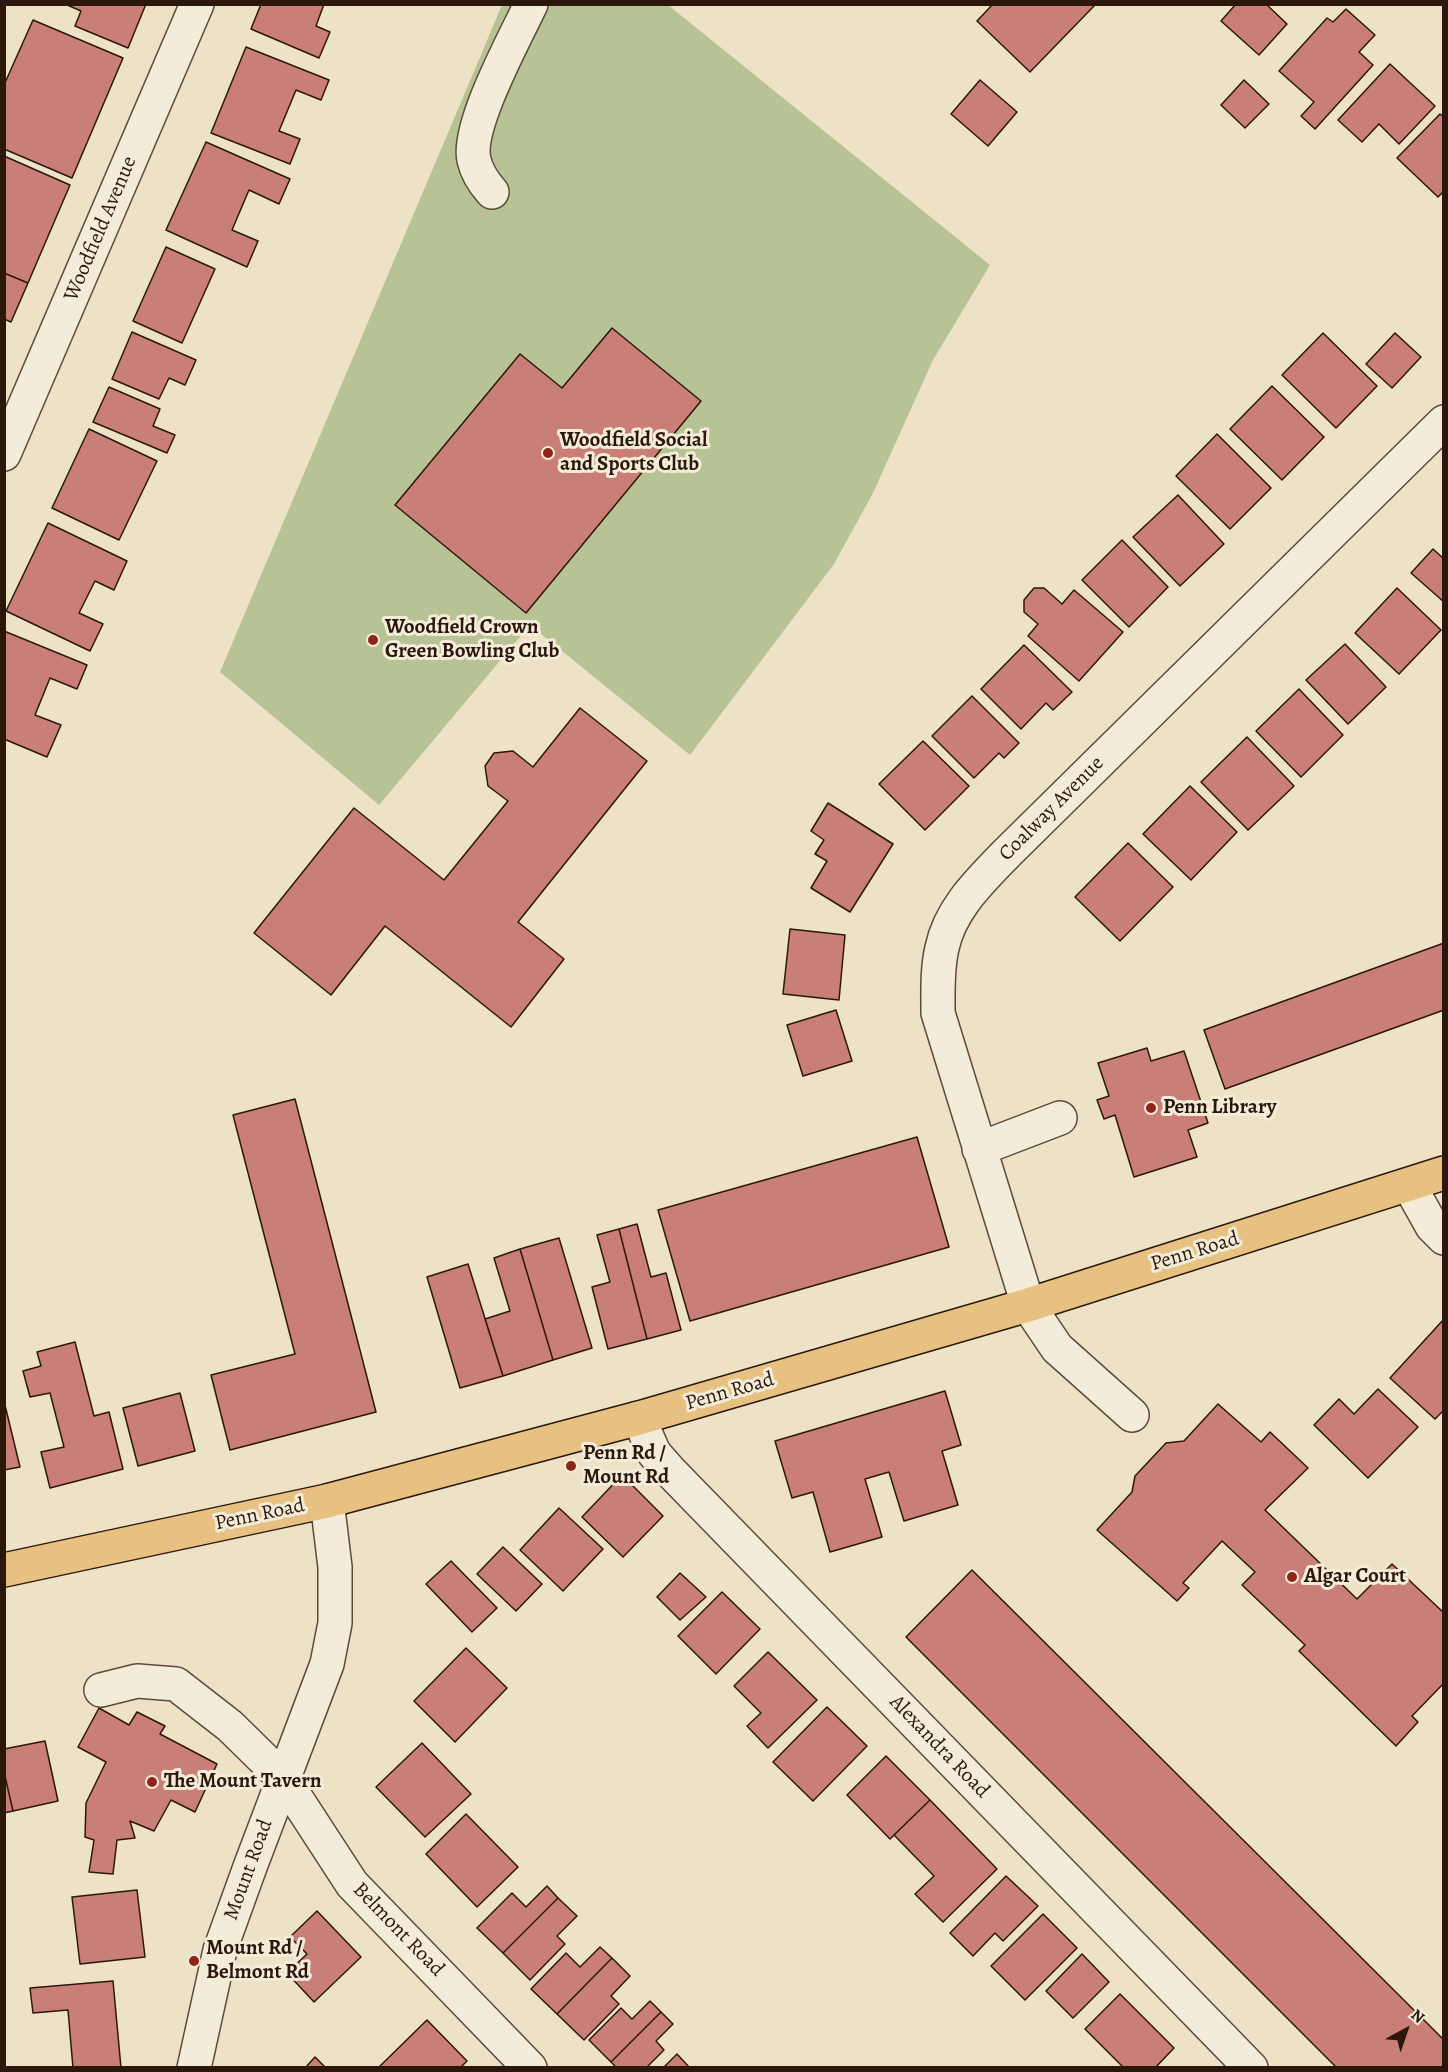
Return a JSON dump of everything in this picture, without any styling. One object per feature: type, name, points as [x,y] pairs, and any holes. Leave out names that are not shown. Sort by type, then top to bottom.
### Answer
[{"type":"highway","name":"Penn Road","points":[[4,1570],[327,1501],[639,1418],[1028,1305],[1443,1173]]},
{"type":"street","name":"Woodfield Avenue","points":[[4,454],[197,4]]},
{"type":"street","points":[[492,192],[480,177],[473,159],[473,138],[478,118],[531,4]]},
{"type":"street","name":"Coalway Avenue","points":[[1132,1415],[1057,1348],[1028,1305],[938,1013],[938,976],[948,927],[981,880],[1015,845],[1443,422]]},
{"type":"street","points":[[979,1149],[1060,1118]]},
{"type":"street","points":[[1409,1185],[1432,1226],[1443,1238]]},
{"type":"street","name":"Alexandra Road","points":[[639,1418],[654,1453],[669,1470],[1251,2067]]},
{"type":"street","name":"Mount Road","points":[[194,2067],[220,1950],[327,1664],[335,1623],[335,1567],[327,1501]]},
{"type":"street","name":"Belmont Road","points":[[101,1690],[137,1680],[176,1684],[230,1726],[284,1778],[352,1884],[530,2067]]},
{"type":"green space","points":[[502,5],[668,5],[990,265],[933,360],[873,493],[834,564],[690,755],[530,625],[379,805],[220,672]]},
{"type":"building","points":[[65,4],[146,4],[128,48],[75,26],[81,11]]},
{"type":"building","points":[[261,4],[324,4],[316,26],[330,32],[319,58],[251,29]]},
{"type":"building","points":[[993,4],[1093,4],[1094,6],[1030,72],[977,21]]},
{"type":"building","points":[[1236,4],[1266,4],[1287,24],[1259,55],[1221,21]]},
{"type":"building","points":[[1346,9],[1375,35],[1359,52],[1373,65],[1315,129],[1301,116],[1314,102],[1279,71],[1327,18],[1333,22]]},
{"type":"building","points":[[33,20],[123,58],[72,178],[4,149],[4,85]]},
{"type":"building","points":[[246,47],[329,80],[321,100],[296,90],[279,131],[300,139],[290,164],[211,133]]},
{"type":"building","points":[[1390,64],[1435,106],[1399,144],[1379,124],[1362,142],[1338,120]]},
{"type":"building","points":[[980,80],[1017,112],[988,146],[951,114]]},
{"type":"building","points":[[1244,80],[1269,104],[1245,128],[1221,105]]},
{"type":"building","points":[[1440,114],[1444,117],[1444,191],[1438,197],[1397,158]]},
{"type":"building","points":[[206,142],[290,179],[279,204],[249,190],[232,230],[258,241],[247,267],[166,230]]},
{"type":"building","points":[[4,156],[70,185],[28,283],[4,273]]},
{"type":"building","points":[[166,247],[215,269],[182,343],[133,321]]},
{"type":"building","points":[[4,273],[28,283],[11,322],[4,319]]},
{"type":"building","name":"Woodfield Social and Sports Club","points":[[612,328],[701,401],[526,613],[395,505],[520,354],[562,388]]},
{"type":"building","points":[[132,332],[196,360],[185,385],[169,378],[159,399],[112,379]]},
{"type":"building","points":[[1323,333],[1377,386],[1336,428],[1282,375]]},
{"type":"building","points":[[1395,333],[1421,357],[1392,388],[1366,364]]},
{"type":"building","points":[[1272,386],[1324,437],[1282,480],[1230,429]]},
{"type":"building","points":[[109,387],[160,409],[153,426],[175,435],[167,453],[93,422]]},
{"type":"building","points":[[89,429],[157,461],[119,540],[52,508]]},
{"type":"building","points":[[1217,434],[1271,488],[1230,529],[1176,476]]},
{"type":"building","points":[[1178,495],[1224,544],[1180,586],[1133,537]]},
{"type":"building","points":[[48,523],[127,561],[114,590],[95,581],[79,613],[103,624],[90,651],[6,611]]},
{"type":"building","points":[[1122,540],[1168,587],[1129,627],[1082,580]]},
{"type":"building","points":[[1433,549],[1444,559],[1444,602],[1411,573]]},
{"type":"building","points":[[1034,588],[1044,588],[1062,604],[1074,590],[1123,632],[1079,681],[1028,636],[1038,624],[1024,612],[1024,600]]},
{"type":"building","points":[[1397,588],[1441,630],[1399,674],[1355,633]]},
{"type":"building","points":[[4,631],[87,665],[77,689],[50,678],[35,715],[61,725],[47,757],[4,739]]},
{"type":"building","points":[[1345,644],[1386,687],[1348,724],[1306,680]]},
{"type":"building","points":[[1024,645],[1072,692],[1053,710],[1046,703],[1021,729],[981,689]]},
{"type":"building","points":[[1299,689],[1343,735],[1301,777],[1256,731]]},
{"type":"building","points":[[972,696],[1019,743],[1004,758],[999,753],[974,778],[932,736]]},
{"type":"building","points":[[580,708],[647,761],[518,922],[564,959],[511,1027],[385,926],[331,995],[254,933],[354,808],[444,880],[508,801],[488,786],[485,766],[494,753],[513,751],[533,767]]},
{"type":"building","points":[[1247,737],[1294,786],[1248,830],[1201,782]]},
{"type":"building","points":[[923,741],[969,786],[925,830],[879,784]]},
{"type":"building","points":[[1190,786],[1237,832],[1191,880],[1143,834]]},
{"type":"building","points":[[828,803],[893,844],[850,912],[811,888],[827,861],[815,854],[824,840],[811,831]]},
{"type":"building","points":[[1128,843],[1173,887],[1120,941],[1075,897]]},
{"type":"building","points":[[790,929],[845,935],[839,1000],[783,994]]},
{"type":"building","points":[[1444,943],[1444,1010],[1225,1089],[1204,1030]]},
{"type":"building","points":[[836,1010],[852,1061],[803,1076],[787,1025]]},
{"type":"building","name":"Penn Library","points":[[1147,1048],[1151,1061],[1184,1051],[1208,1123],[1188,1130],[1197,1157],[1134,1177],[1115,1115],[1104,1119],[1097,1100],[1109,1096],[1098,1063]]},
{"type":"building","points":[[295,1099],[376,1412],[230,1450],[211,1375],[295,1354],[233,1115]]},
{"type":"building","points":[[917,1137],[949,1247],[690,1321],[658,1210]]},
{"type":"building","points":[[637,1224],[651,1277],[666,1273],[681,1330],[647,1339],[619,1229]]},
{"type":"building","points":[[619,1229],[647,1339],[608,1349],[592,1287],[610,1282],[597,1235]]},
{"type":"building","points":[[559,1238],[592,1348],[553,1360],[520,1249]]},
{"type":"building","points":[[520,1249],[553,1360],[503,1376],[485,1319],[510,1311],[494,1258]]},
{"type":"building","points":[[468,1264],[503,1376],[460,1388],[427,1277]]},
{"type":"building","points":[[1444,1319],[1444,1410],[1435,1419],[1390,1378]]},
{"type":"building","points":[[75,1342],[94,1416],[109,1412],[123,1469],[50,1488],[41,1452],[64,1447],[50,1393],[30,1397],[23,1371],[41,1366],[37,1352]]},
{"type":"building","points":[[1378,1389],[1418,1427],[1368,1478],[1314,1425],[1339,1399],[1354,1414]]},
{"type":"building","points":[[945,1391],[961,1445],[942,1451],[958,1505],[904,1521],[889,1472],[865,1479],[882,1537],[830,1552],[813,1492],[792,1498],[775,1441]]},
{"type":"building","points":[[180,1393],[195,1451],[138,1466],[123,1408]]},
{"type":"building","points":[[4,1401],[20,1467],[4,1470]]},
{"type":"building","name":"Algar Court","points":[[1218,1404],[1261,1442],[1270,1432],[1308,1468],[1265,1510],[1357,1599],[1392,1564],[1444,1613],[1444,1683],[1412,1716],[1418,1722],[1396,1746],[1299,1651],[1305,1645],[1242,1585],[1255,1572],[1222,1541],[1183,1583],[1189,1588],[1177,1601],[1097,1530],[1132,1492],[1135,1476],[1166,1443],[1184,1441]]},
{"type":"building","points":[[622,1475],[663,1516],[623,1557],[582,1517]]},
{"type":"building","points":[[559,1508],[603,1549],[563,1591],[520,1550]]},
{"type":"building","points":[[503,1547],[542,1584],[516,1611],[477,1574]]},
{"type":"building","points":[[451,1561],[497,1608],[472,1632],[426,1584]]},
{"type":"building","points":[[972,1570],[1444,2040],[1444,2068],[1337,2068],[906,1637]]},
{"type":"building","points":[[680,1573],[706,1597],[680,1620],[657,1597]]},
{"type":"building","points":[[722,1592],[760,1629],[716,1674],[678,1636]]},
{"type":"building","points":[[466,1648],[507,1688],[455,1742],[414,1701]]},
{"type":"building","points":[[768,1652],[817,1700],[768,1748],[747,1726],[761,1713],[734,1686]]},
{"type":"building","points":[[827,1707],[867,1746],[813,1801],[773,1762]]},
{"type":"building","name":"The Mount Tavern","points":[[99,1708],[129,1725],[137,1712],[165,1726],[160,1734],[217,1764],[195,1812],[171,1800],[154,1831],[130,1821],[135,1838],[117,1840],[113,1874],[89,1872],[94,1840],[85,1837],[86,1803],[106,1762],[78,1747]]},
{"type":"building","points":[[45,1741],[58,1801],[13,1811],[4,1772],[4,1749]]},
{"type":"building","points":[[422,1743],[471,1794],[425,1837],[376,1787]]},
{"type":"building","points":[[886,1756],[930,1800],[890,1839],[847,1795]]},
{"type":"building","points":[[4,1772],[13,1811],[4,1813]]},
{"type":"building","points":[[930,1800],[997,1869],[943,1922],[915,1894],[934,1876],[894,1835]]},
{"type":"building","points":[[466,1814],[518,1867],[477,1907],[426,1854]]},
{"type":"building","points":[[1006,1876],[1038,1906],[1003,1941],[995,1933],[973,1956],[950,1933]]},
{"type":"building","points":[[547,1886],[558,1898],[503,1953],[477,1928],[512,1893],[526,1907]]},
{"type":"building","points":[[137,1890],[145,1957],[80,1964],[72,1897]]},
{"type":"building","points":[[558,1898],[577,1916],[557,1936],[565,1944],[530,1980],[503,1953]]},
{"type":"building","points":[[317,1911],[361,1957],[314,2002],[287,1973],[307,1954],[290,1937]]},
{"type":"building","points":[[1043,1914],[1077,1948],[1025,2000],[991,1966]]},
{"type":"building","points":[[600,1947],[612,1958],[557,2014],[531,1989],[566,1953],[580,1967]]},
{"type":"building","points":[[1082,1954],[1109,1982],[1073,2018],[1046,1991]]},
{"type":"building","points":[[612,1958],[630,1976],[611,1996],[619,2004],[584,2040],[557,2014]]},
{"type":"building","points":[[113,1981],[121,2068],[73,2068],[68,2010],[33,2013],[30,1988]]},
{"type":"building","points":[[1120,1994],[1174,2048],[1155,2068],[1124,2068],[1085,2029]]},
{"type":"building","points":[[650,2001],[661,2012],[611,2062],[589,2040],[621,2008],[632,2019]]},
{"type":"building","points":[[661,2012],[673,2024],[656,2041],[664,2050],[646,2068],[617,2068],[611,2062]]},
{"type":"building","points":[[427,2020],[467,2061],[460,2068],[378,2068]]},
{"type":"building","points":[[677,2054],[690,2068],[663,2068]]},
{"type":"building","points":[[315,2057],[326,2068],[305,2068]]},
{"type":"place","name":"Woodfield Social and Sports Club","points":[[548,453]]},
{"type":"place","name":"Woodfield Crown Green Bowling Club","points":[[373,640]]},
{"type":"place","name":"Penn Library","points":[[1151,1108]]},
{"type":"place","name":"Penn Rd / Mount Rd","points":[[571,1466]]},
{"type":"place","name":"Algar Court","points":[[1292,1577]]},
{"type":"place","name":"The Mount Tavern","points":[[152,1782]]},
{"type":"place","name":"Mount Rd / Belmont Rd","points":[[194,1961]]}]
